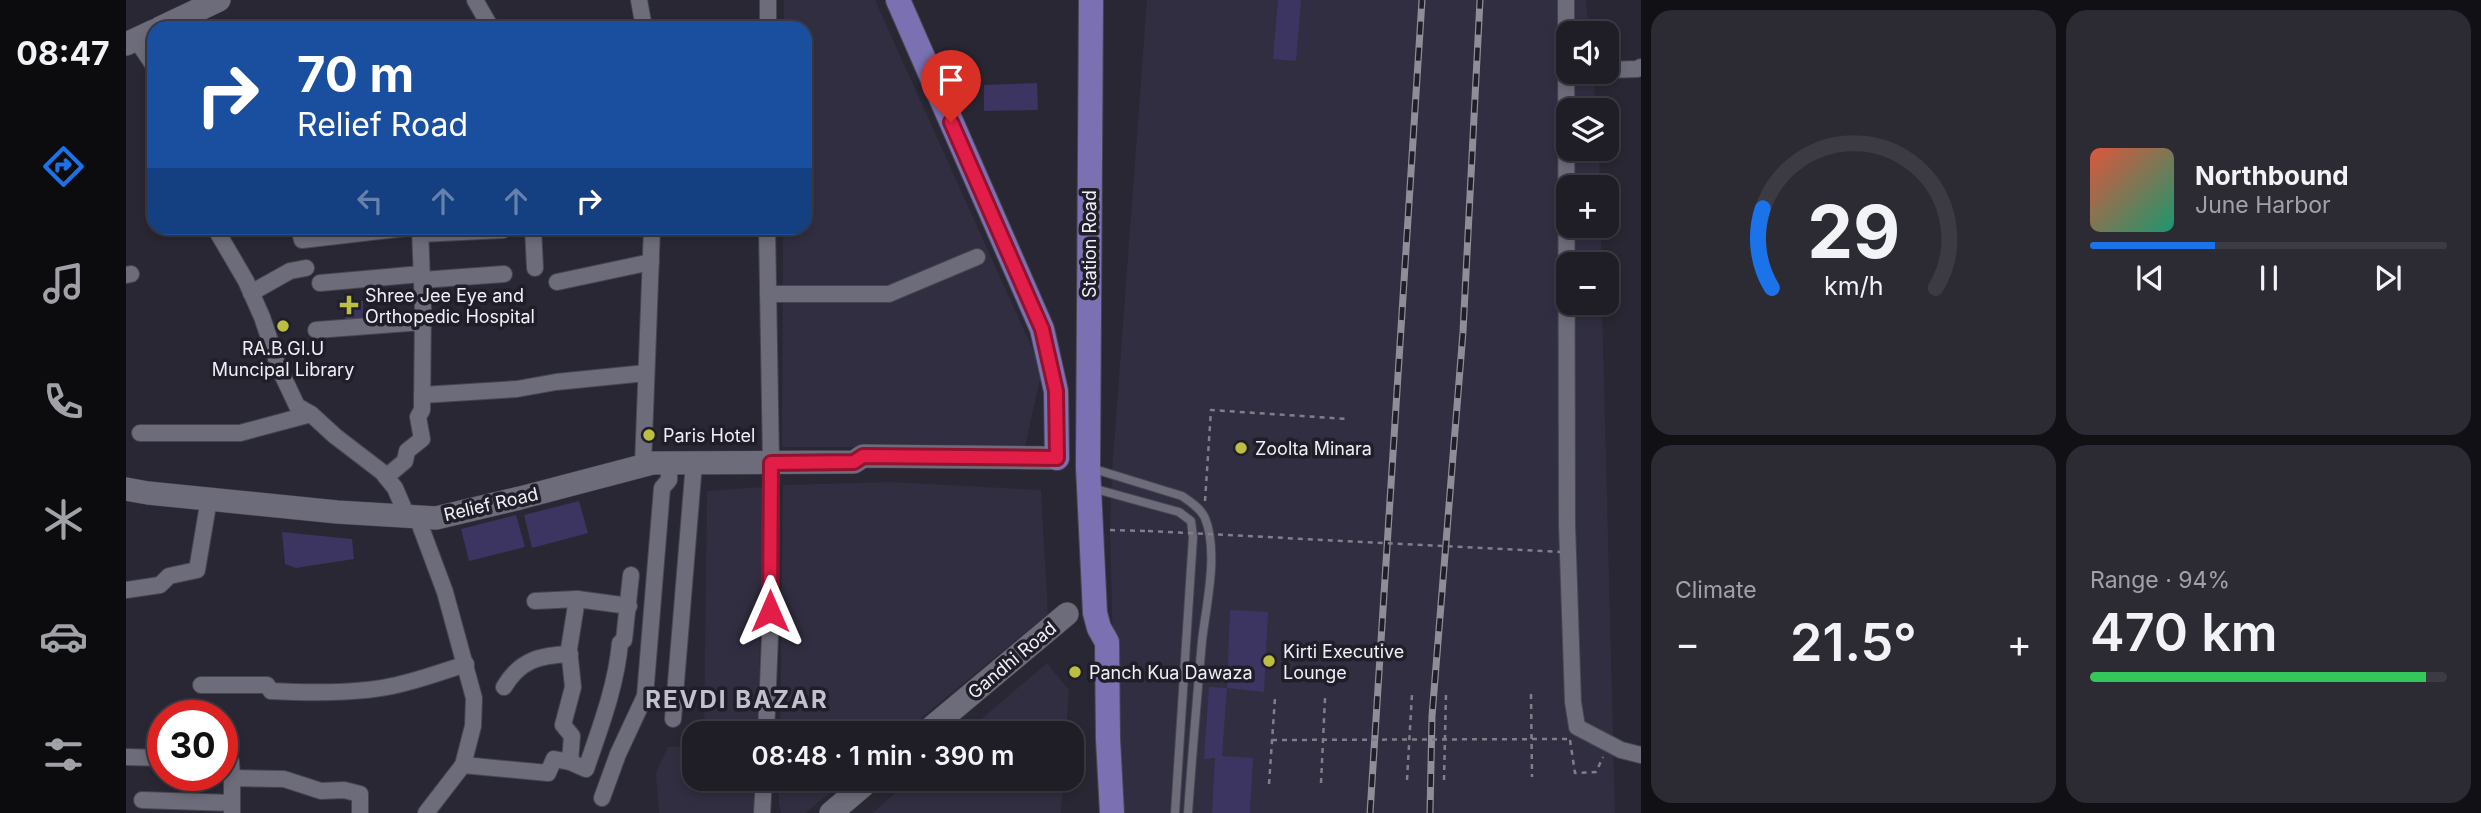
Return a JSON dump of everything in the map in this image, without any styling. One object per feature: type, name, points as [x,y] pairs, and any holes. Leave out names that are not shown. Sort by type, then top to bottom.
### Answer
[{"type":"main road","points":[[175,21],[219,0]]},
{"type":"main road","points":[[898,0],[1042,329],[1056,391],[1057,465]]},
{"type":"main road","name":"Station Road","points":[[1091,0],[1089,477],[1095,613],[1098,628],[1107,642],[1112,813]]},
{"type":"main road","points":[[1047,351],[1050,347],[1063,344],[1089,349]]},
{"type":"main road","name":"Relief Road","points":[[126,489],[337,512],[436,518],[643,465],[854,462],[863,456],[1057,465]]},
{"type":"main road","name":"Gandhi Road","points":[[939,721],[1067,614]]},
{"type":"main road","points":[[831,813],[857,791]]},
{"type":"street","points":[[475,0],[487,21]]},
{"type":"street","points":[[639,0],[643,21]]},
{"type":"street","points":[[768,0],[768,21]]},
{"type":"street","points":[[1566,0],[1566,21]]},
{"type":"street","points":[[1619,70],[1637,69],[1641,66]]},
{"type":"street","points":[[1567,84],[1567,512],[1573,702],[1577,727],[1621,750],[1641,755]]},
{"type":"street","points":[[219,235],[251,293],[297,407],[311,414],[386,477],[395,488],[412,516],[445,592],[474,698],[473,726],[463,765],[426,813]]},
{"type":"street","points":[[301,235],[302,240],[359,235]]},
{"type":"street","points":[[386,477],[405,461],[407,451],[422,439],[418,417],[422,410],[422,277],[417,235]]},
{"type":"street","points":[[533,235],[535,268]]},
{"type":"street","points":[[643,465],[652,235]]},
{"type":"street","points":[[766,721],[771,463],[767,235]]},
{"type":"street","points":[[768,294],[889,294],[977,257]]},
{"type":"street","points":[[557,282],[651,262]]},
{"type":"street","points":[[251,293],[290,271],[306,268]]},
{"type":"street","points":[[320,283],[504,274]]},
{"type":"street","points":[[316,330],[422,322]]},
{"type":"street","points":[[422,395],[517,390],[556,382],[646,373]]},
{"type":"street","points":[[140,433],[240,433],[311,414]]},
{"type":"street","points":[[602,798],[618,754],[645,696],[662,488],[669,480],[669,463]]},
{"type":"street","points":[[674,719],[694,463]]},
{"type":"street","points":[[126,590],[160,585],[169,576],[198,570],[209,499]]},
{"type":"street","points":[[463,765],[548,773],[555,759],[586,769],[618,665],[620,643],[624,640],[631,575]]},
{"type":"street","points":[[535,601],[577,599],[629,606]]},
{"type":"street","points":[[570,762],[572,736],[563,724],[573,687],[570,654],[577,599]]},
{"type":"street","points":[[503,687],[523,665],[545,655],[570,654]]},
{"type":"street","points":[[201,684],[267,684],[271,691],[309,693],[358,690],[390,687],[466,664]]},
{"type":"street","points":[[126,757],[147,758]]},
{"type":"street","points":[[238,778],[284,779],[321,791],[344,790],[360,794],[360,813]]},
{"type":"street","points":[[762,813],[763,791]]},
{"type":"street","points":[[142,800],[232,808]]},
{"type":"lane","points":[[1089,477],[1182,496],[1194,504],[1204,517],[1209,536],[1210,573],[1188,813]]},
{"type":"lane","points":[[1089,477],[1179,512],[1191,521],[1193,537],[1175,813]]},
{"type":"path","points":[[1204,517],[1211,410],[1347,419]]},
{"type":"path","points":[[1110,530],[1560,552]]},
{"type":"path","points":[[1407,780],[1412,694]]},
{"type":"path","points":[[1444,780],[1446,694]]},
{"type":"path","points":[[1531,694],[1532,776]]},
{"type":"path","points":[[1269,784],[1275,698]]},
{"type":"path","points":[[1321,783],[1325,698]]},
{"type":"path","points":[[1272,740],[1569,739],[1575,773],[1596,772],[1602,757]]},
{"type":"shaded area","points":[[784,0],[875,0],[1042,370],[1025,447],[782,447],[783,235],[812,235],[812,21],[784,21]]},
{"type":"shaded area","points":[[1147,0],[1586,0],[1588,21],[1556,21],[1556,84],[1594,84],[1595,98],[1556,98],[1556,161],[1599,161],[1600,175],[1556,175],[1556,238],[1601,238],[1601,252],[1556,252],[1556,315],[1602,315],[1615,813],[1117,813],[1110,530]]},
{"type":"shaded area","points":[[892,482],[1041,490],[1048,614],[918,721],[780,721],[783,485]]},
{"type":"shaded area","name":"REVDI BAZAR","points":[[763,487],[758,721],[704,721],[707,491]]},
{"type":"shaded area","points":[[1047,663],[1069,690],[1067,721],[979,721]]},
{"type":"shaded area","name":"REVDI BAZAR","points":[[682,746],[682,791],[757,791],[756,813],[659,813],[656,773],[668,747]]},
{"type":"shaded area","points":[[779,791],[832,791],[805,813],[781,813]]},
{"type":"shaded area","points":[[898,791],[1062,791],[1061,813],[872,813]]},
{"type":"building","points":[[1278,0],[1301,0],[1296,61],[1273,59]]},
{"type":"building","points":[[1037,83],[1038,110],[984,111],[984,85]]},
{"type":"building","points":[[345,301],[363,301],[363,321],[345,321]]},
{"type":"building","points":[[579,501],[588,533],[532,548],[524,515]]},
{"type":"building","points":[[516,515],[525,547],[469,561],[461,529]]},
{"type":"building","points":[[282,532],[352,539],[354,559],[296,568],[285,564]]},
{"type":"building","points":[[1230,610],[1268,612],[1264,692],[1227,688]]},
{"type":"building","points":[[1209,687],[1227,688],[1222,756],[1253,758],[1250,813],[1212,813],[1215,758],[1204,759]]},
{"type":"railway","points":[[1370,813],[1422,0]]},
{"type":"railway","points":[[1430,813],[1432,716],[1463,332],[1480,0]]},
{"type":"place","name":"Shree Jee Eye and Orthopedic Hospital","points":[[349,305]]},
{"type":"place","name":"RA.B.GI.U Muncipal Library","points":[[283,326]]},
{"type":"place","name":"Paris Hotel","points":[[649,435]]},
{"type":"place","name":"Zoolta Minara","points":[[1241,448]]},
{"type":"place","name":"Kirti Executive Lounge","points":[[1269,661]]},
{"type":"place","name":"Panch Kua Dawaza","points":[[1075,672]]},
{"type":"district","name":"REVDI BAZAR","points":[[737,699]]},
{"type":"route","points":[[770,611],[771,463],[854,462],[863,456],[1057,458],[1056,391],[1042,329],[951,122]]}]
